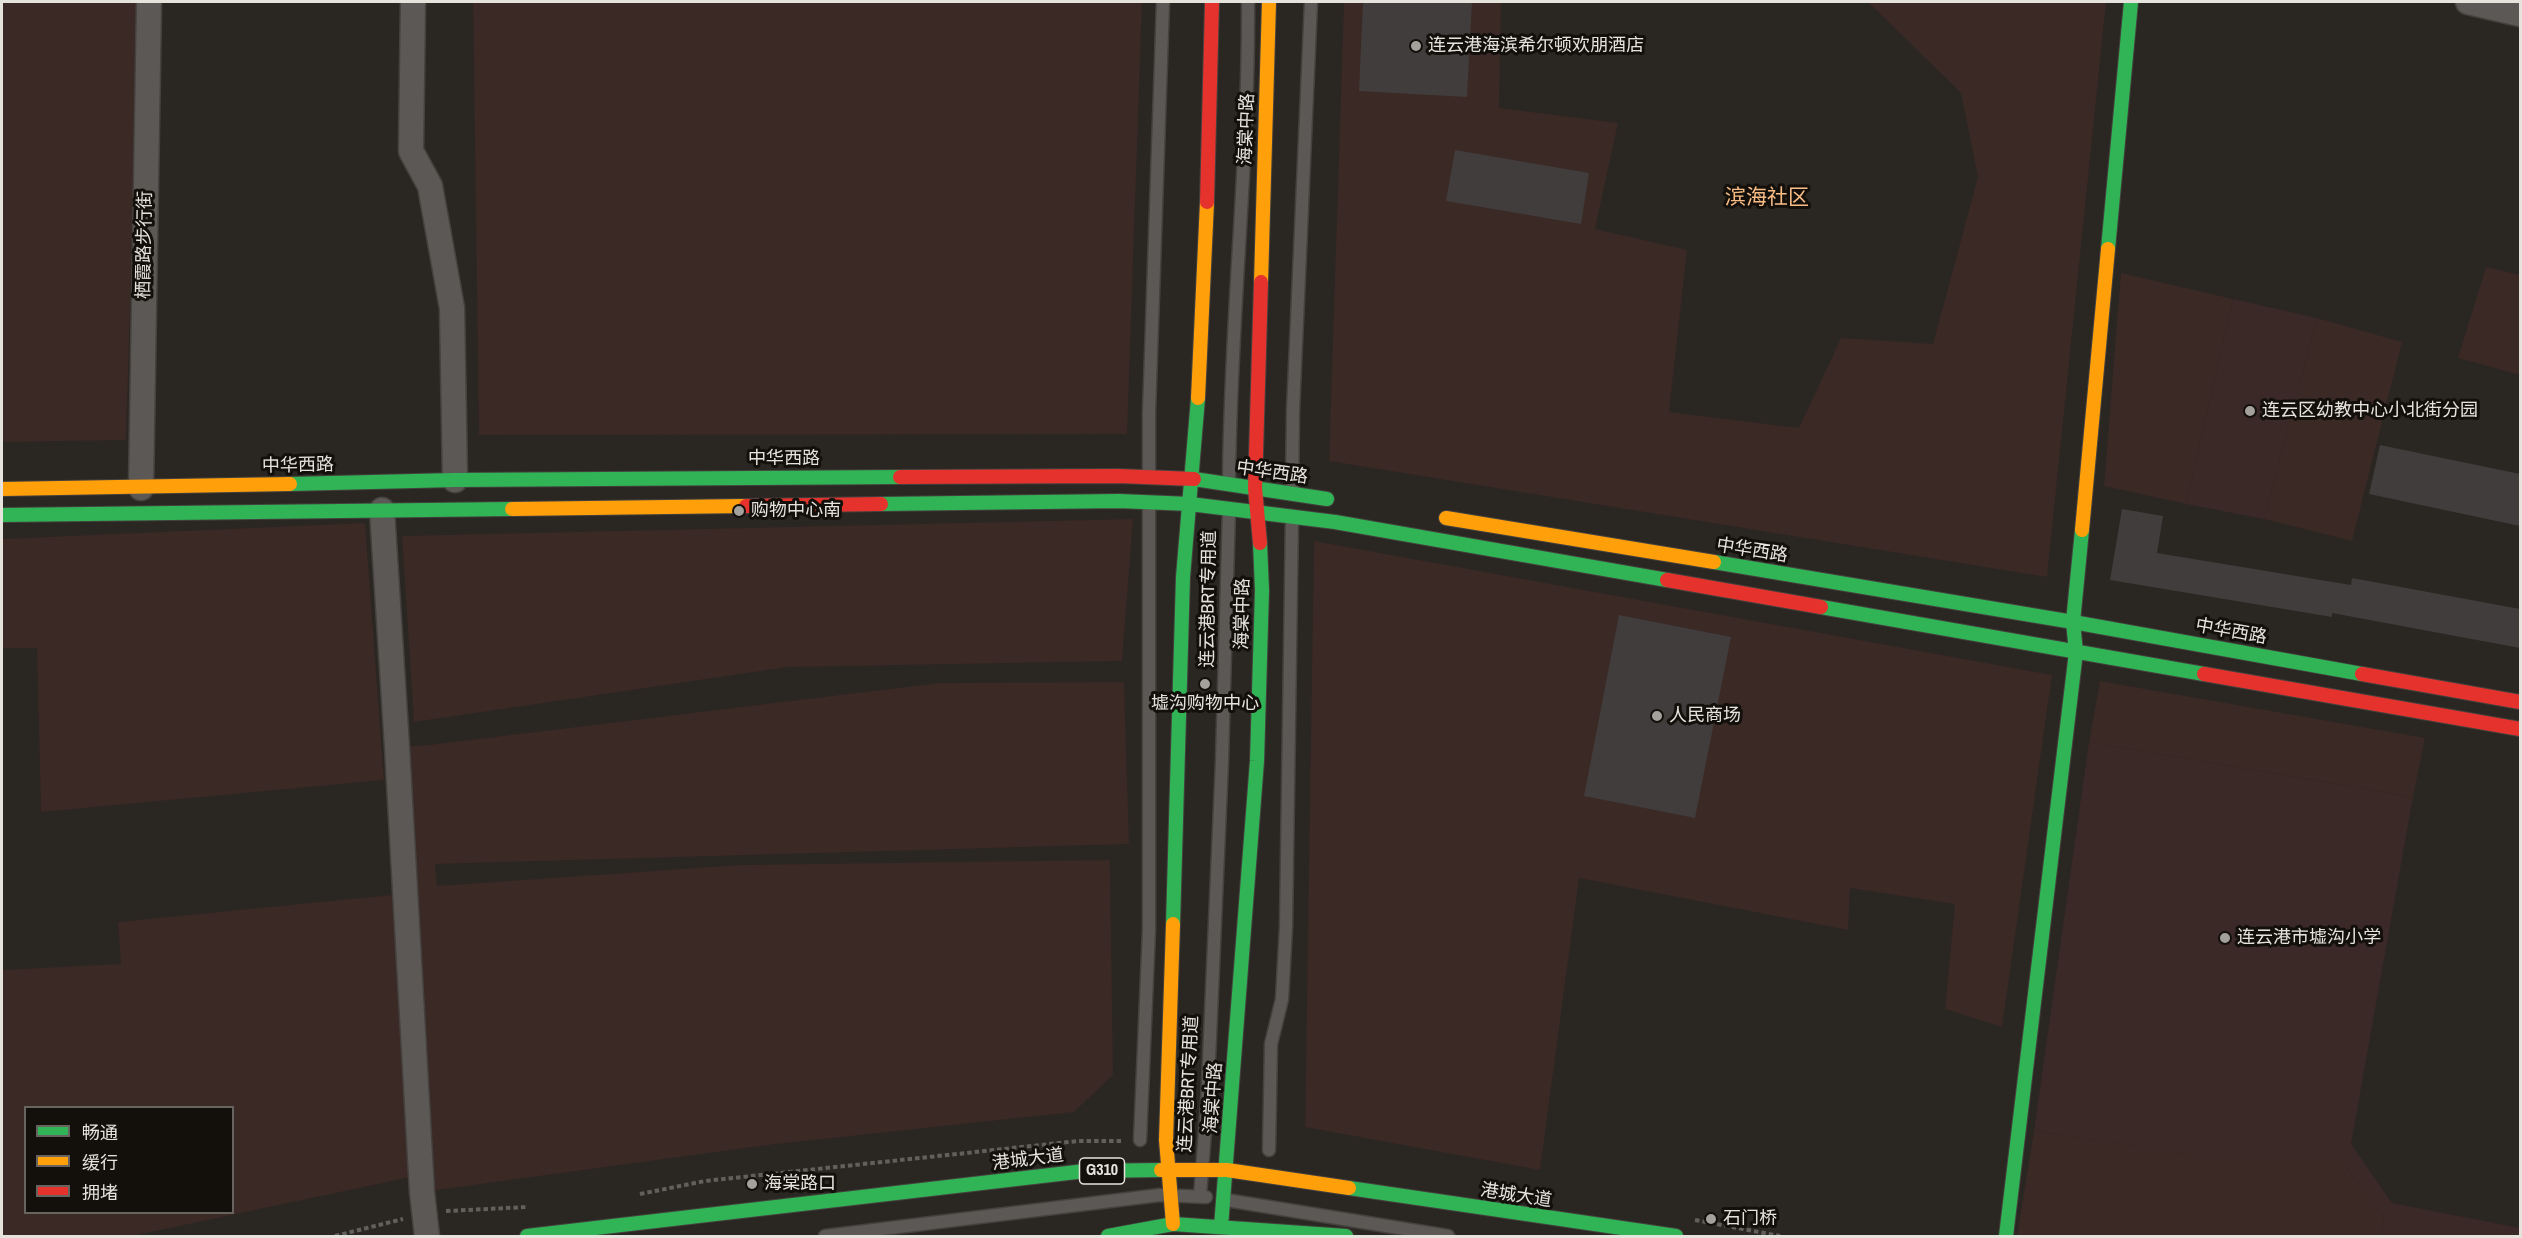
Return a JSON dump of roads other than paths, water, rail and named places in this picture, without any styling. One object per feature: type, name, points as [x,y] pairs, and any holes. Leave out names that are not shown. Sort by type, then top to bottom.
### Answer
[{"type":"main road","name":"海棠中路","points":[[1173,1230],[1167,1171],[1167,1116],[1183,589],[1198,405],[1211,113],[1212,2]]},
{"type":"main road","name":"海棠中路","points":[[1221,1227],[1257,760],[1262,590],[1259,513],[1255,488],[1269,2]]},
{"type":"main road","points":[[2006,1236],[2076,652],[2073,622],[2131,2]]},
{"type":"main road","name":"中华西路","points":[[2,489],[455,480],[1149,477],[1192,479],[1337,500]]},
{"type":"main road","points":[[2,515],[1149,502],[1190,504],[1359,526],[2520,729]]},
{"type":"main road","name":"中华西路","points":[[1430,516],[2073,622],[2520,702]]},
{"type":"main road","name":"港城大道","points":[[527,1236],[1085,1171],[1227,1170],[1676,1236]]},
{"type":"main road","points":[[1108,1236],[1221,1227],[1346,1236]]},
{"type":"street","name":"栖霞路步行街","points":[[141,488],[149,2]]},
{"type":"street","points":[[413,2],[411,151],[430,186],[452,308],[455,480]]},
{"type":"street","points":[[2468,2],[2520,14]]},
{"type":"street","points":[[382,510],[398,747],[421,1180],[427,1236]]},
{"type":"lane","points":[[1140,1140],[1149,930],[1150,401],[1163,2]]},
{"type":"lane","name":"连云港BRT专用道","points":[[1200,1196],[1207,1105],[1222,773],[1229,509],[1229,410],[1245,122],[1248,2]]},
{"type":"lane","points":[[1269,1150],[1271,1044],[1282,999],[1286,927],[1293,411],[1311,2]]},
{"type":"lane","points":[[825,1236],[1170,1196],[1200,1196],[1448,1236]]},
{"type":"place","name":"连云港海滨希尔顿欢朋酒店","points":[[1416,46]]},
{"type":"place","name":"连云区幼教中心小北街分园","points":[[2250,411]]},
{"type":"place","name":"购物中心南","points":[[739,511]]},
{"type":"place","name":"墟沟购物中心","points":[[1205,684]]},
{"type":"place","name":"人民商场","points":[[1657,716]]},
{"type":"place","name":"连云港市墟沟小学","points":[[2225,938]]},
{"type":"place","name":"海棠路口","points":[[752,1184]]},
{"type":"place","name":"石门桥","points":[[1711,1219]]},
{"type":"district","name":"滨海社区","points":[[1767,198]]}]
